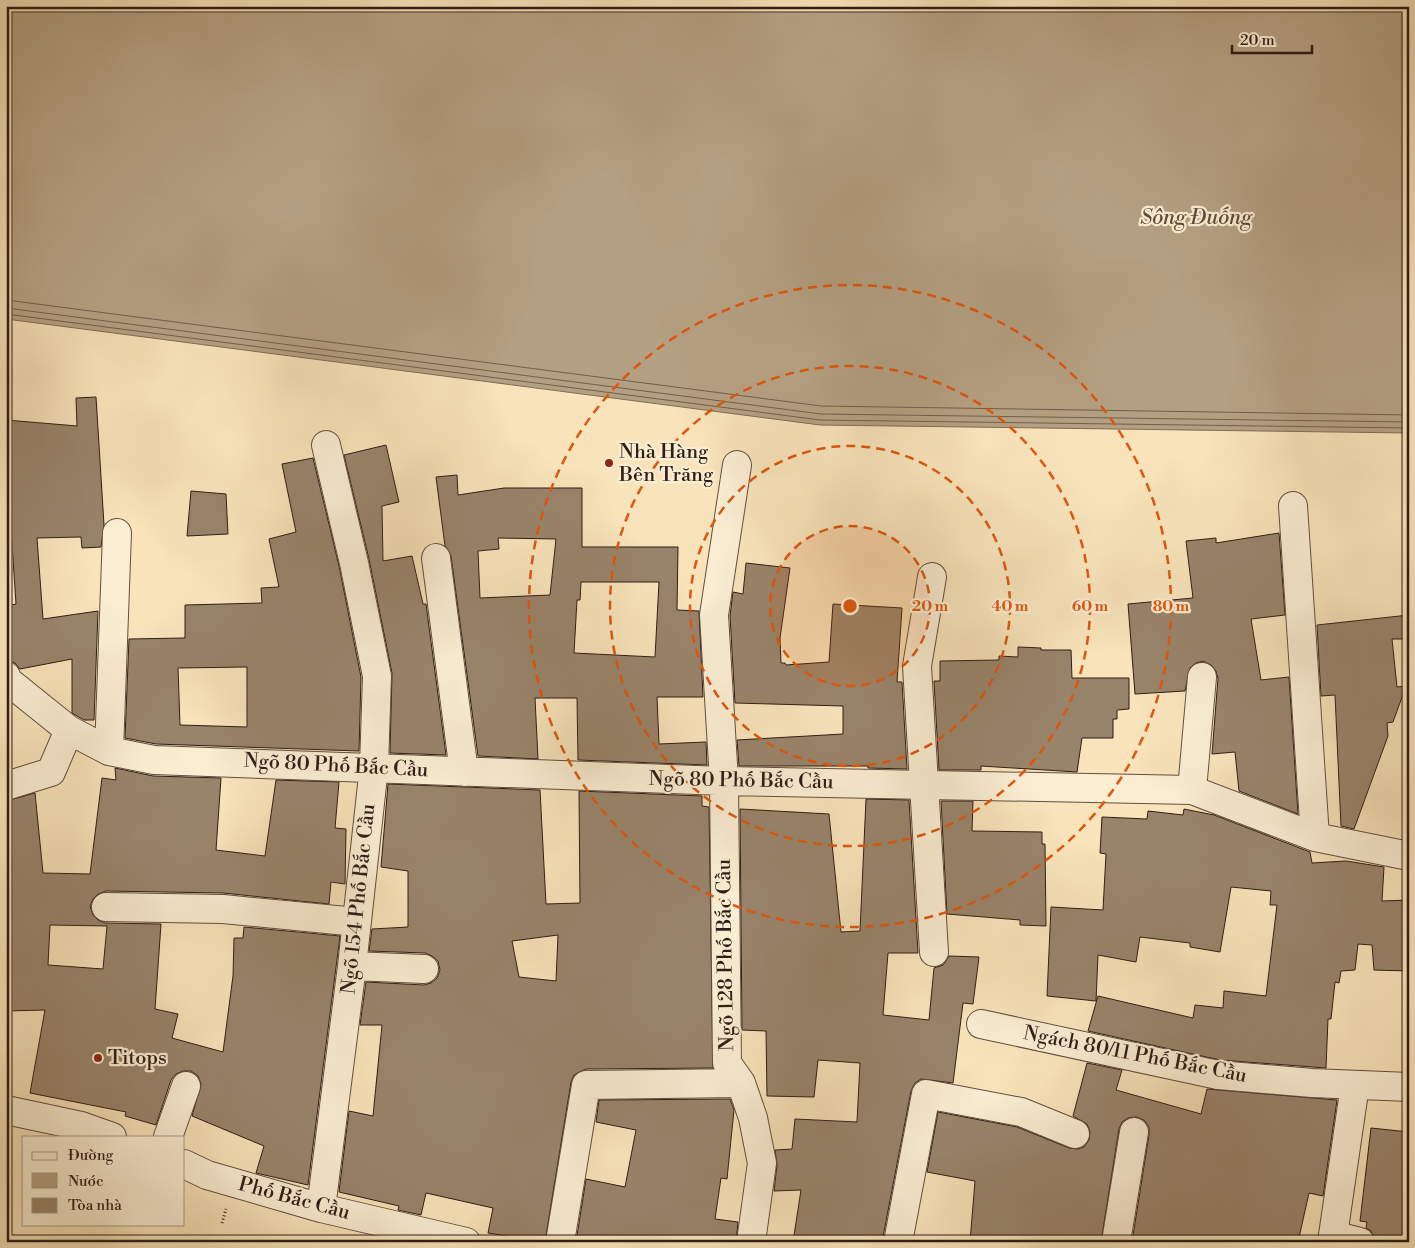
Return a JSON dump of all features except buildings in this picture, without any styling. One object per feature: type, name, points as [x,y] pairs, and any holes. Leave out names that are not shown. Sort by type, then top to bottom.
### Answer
[{"type":"street","name":"Ngõ 154 Phố Bắc Cầu","points":[[321,1208],[352,966],[374,767],[377,676],[354,563],[326,445]]},
{"type":"street","name":"Ngõ 128 Phố Bắc Cầu","points":[[737,466],[714,615],[724,781],[727,1063],[741,1083],[753,1118],[762,1163],[751,1242]]},
{"type":"street","points":[[1293,506],[1315,837]]},
{"type":"street","points":[[109,751],[117,533]]},
{"type":"street","points":[[436,558],[464,772]]},
{"type":"street","points":[[932,576],[917,666],[934,952]]},
{"type":"street","name":"Ngõ 80 Phố Bắc Cầu","points":[[6,676],[8,681],[70,730],[109,751],[154,760],[724,781],[1192,790],[1315,837],[1390,854],[1409,856]]},
{"type":"street","points":[[1192,790],[1202,677]]},
{"type":"street","points":[[6,786],[51,772],[70,730]]},
{"type":"street","points":[[106,907],[223,909],[357,922]]},
{"type":"street","points":[[352,966],[424,969]]},
{"type":"street","name":"Ngách 80/11 Phố Bắc Cầu","points":[[981,1024],[1218,1075],[1409,1087]]},
{"type":"street","points":[[560,1242],[586,1086],[741,1083]]},
{"type":"street","points":[[1355,1085],[1333,1238],[1360,1242]]},
{"type":"street","points":[[168,1136],[186,1086]]},
{"type":"street","points":[[898,1242],[926,1094],[1021,1112],[1075,1134]]},
{"type":"street","points":[[6,1110],[81,1126],[109,1136]]},
{"type":"street","points":[[1116,1242],[1134,1132]]},
{"type":"street","name":"Phố Bắc Cầu","points":[[185,1164],[207,1175],[321,1208],[466,1242]]},
{"type":"water","name":"Sông Đuống","points":[[6,6],[1409,6],[1409,433],[820,425],[6,319]]},
{"type":"place","name":"Nhà Hàng Bên Trăng","points":[[609,463]]},
{"type":"place","name":"Titops","points":[[98,1058]]}]
